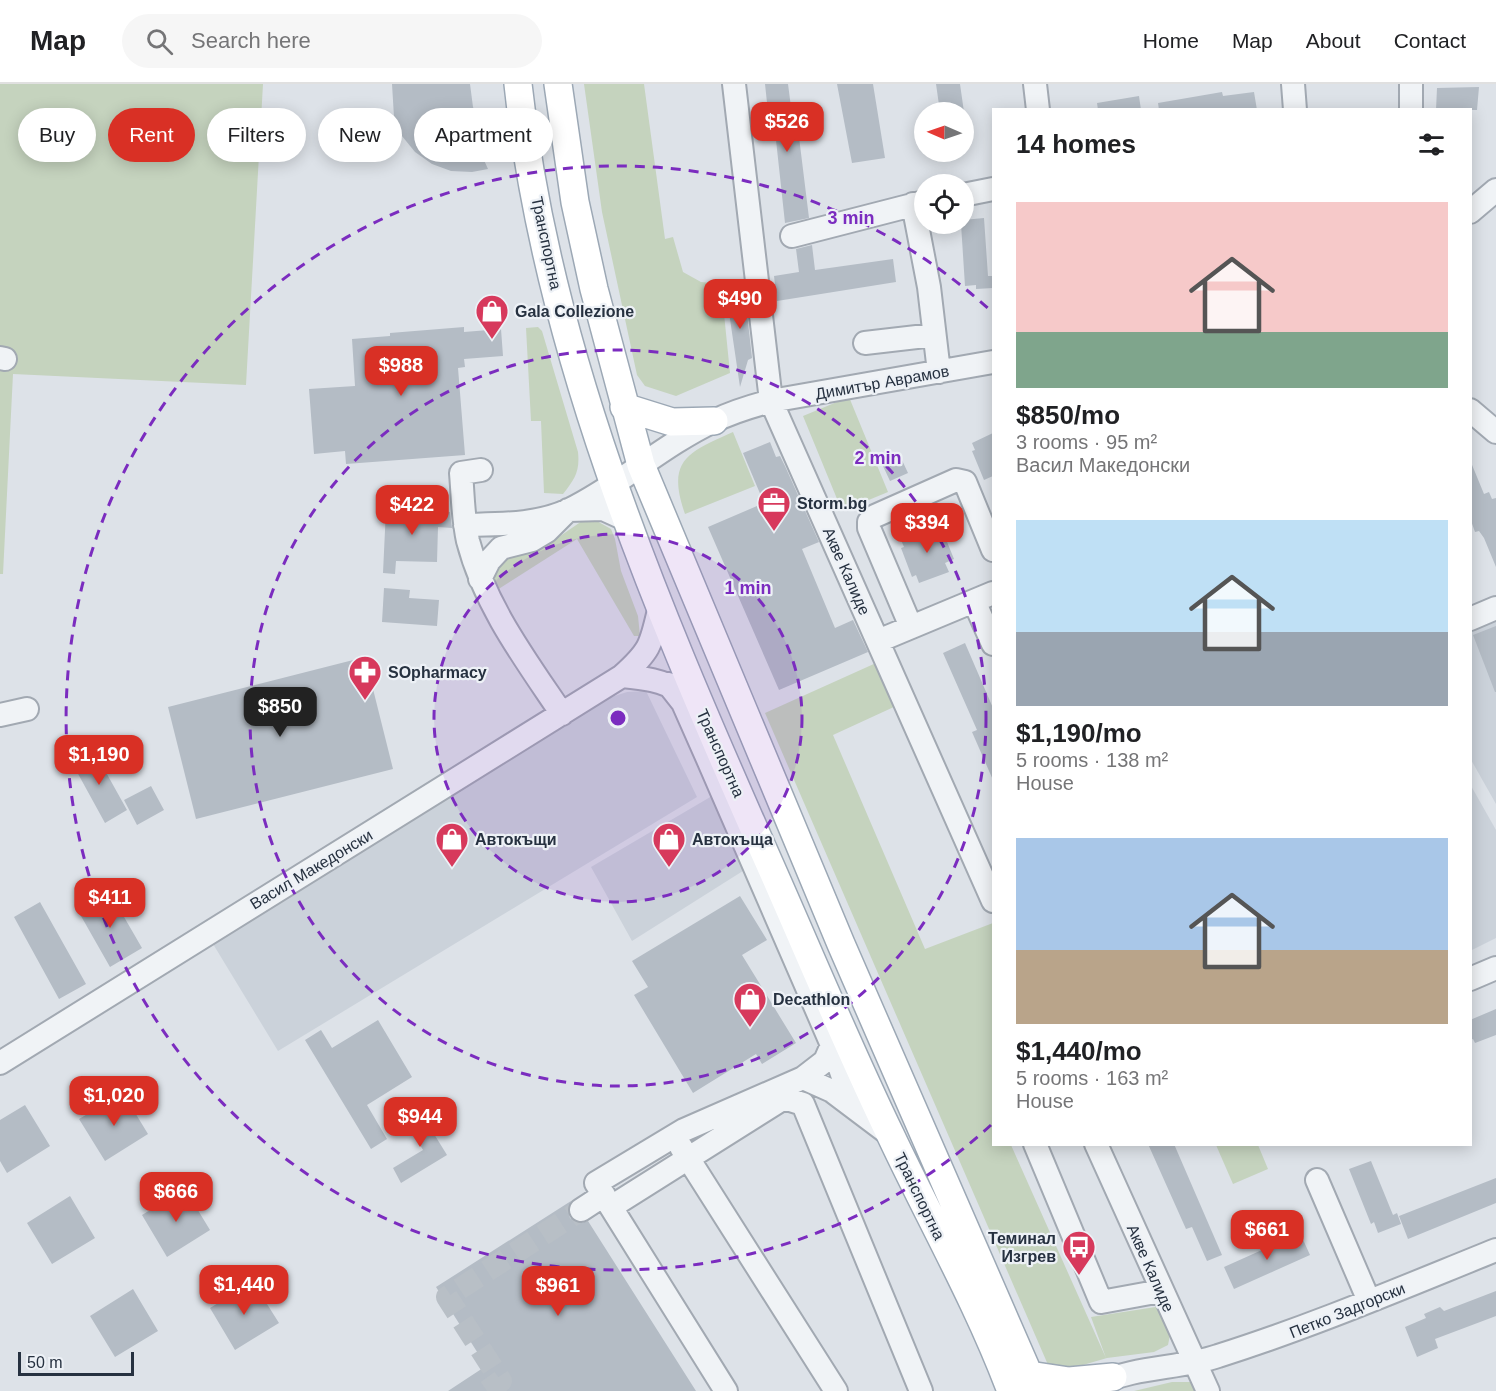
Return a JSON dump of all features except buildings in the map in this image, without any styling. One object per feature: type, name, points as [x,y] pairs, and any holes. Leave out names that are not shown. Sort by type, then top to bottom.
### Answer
[{"type":"main road","name":"Транспортна","points":[[518,84],[530,165],[563,317],[612,483],[659,610],[698,703],[712,752],[890,1134],[1018,1387]]},
{"type":"main road","name":"Транспортна","points":[[558,84],[575,202],[624,407],[641,465],[845,955],[1018,1387]]},
{"type":"main road","points":[[624,407],[672,422],[714,421]]},
{"type":"main road","points":[[1018,1387],[1113,1377]]},
{"type":"street","name":"Акве Калиде","points":[[734,84],[771,401],[992,899]]},
{"type":"street","points":[[1035,84],[1038,108]]},
{"type":"street","points":[[1293,84],[1295,108]]},
{"type":"street","points":[[1411,108],[1412,84]]},
{"type":"street","points":[[974,193],[992,189]]},
{"type":"street","points":[[1472,210],[1496,190]]},
{"type":"street","points":[[792,236],[914,204]]},
{"type":"street","points":[[923,234],[939,372]]},
{"type":"street","points":[[865,343],[934,335]]},
{"type":"street","name":"Димитър Аврамов","points":[[568,510],[714,421],[771,401],[992,362]]},
{"type":"street","points":[[1472,412],[1496,432]]},
{"type":"street","points":[[481,470],[461,473],[467,533],[480,579],[498,616],[562,714]]},
{"type":"street","points":[[911,627],[869,528],[869,522],[875,516],[956,480],[965,482],[992,548]]},
{"type":"street","points":[[467,533],[568,510],[603,510],[625,519]]},
{"type":"street","points":[[480,579],[489,561],[501,548],[540,535],[568,510]]},
{"type":"street","points":[[467,533],[501,548]]},
{"type":"street","points":[[878,641],[984,597],[992,639]]},
{"type":"street","points":[[1472,618],[1496,608]]},
{"type":"street","points":[[622,676],[642,658],[651,646],[659,610]]},
{"type":"street","points":[[622,676],[646,678],[668,684],[698,703]]},
{"type":"street","name":"Васил Македонски","points":[[0,1063],[622,676]]},
{"type":"street","points":[[668,684],[683,703],[712,752],[832,1045],[846,1086],[865,1113]]},
{"type":"street","points":[[0,715],[27,709]]},
{"type":"street","points":[[1472,978],[1496,968]]},
{"type":"street","points":[[726,1391],[596,1183],[674,1136],[803,1078],[825,1061],[832,1045]]},
{"type":"street","points":[[803,1078],[822,1085],[865,1113],[890,1134]]},
{"type":"street","points":[[581,1210],[608,1201],[688,1158],[784,1098],[803,1104],[921,1391]]},
{"type":"street","points":[[674,1136],[836,1391]]},
{"type":"street","points":[[1036,1146],[1101,1302],[1161,1291]]},
{"type":"street","name":"Акве Калиде","points":[[1097,1146],[1208,1391]]},
{"type":"street","points":[[1317,1180],[1369,1301]]},
{"type":"street","name":"Петко Задгорски","points":[[1088,1391],[1113,1377],[1197,1363],[1284,1335],[1496,1250]]},
{"type":"shaded area","points":[[1496,614],[1496,804],[1472,762],[1472,624]]},
{"type":"shaded area","name":"Автокъщи","points":[[646,691],[697,797],[278,1051],[210,939],[596,702],[627,692]]},
{"type":"shaded area","points":[[1472,788],[1496,830],[1496,938],[1472,950]]},
{"type":"shaded area","name":"Автокъща","points":[[712,796],[746,869],[632,941],[591,867]]},
{"type":"green space","points":[[0,84],[263,84],[262,108],[207,108],[207,162],[259,162],[246,385],[13,374],[3,574],[0,574]]},
{"type":"green space","points":[[584,84],[644,84],[665,239],[673,237],[683,272],[701,282],[721,284],[730,373],[676,396],[645,386],[637,375],[602,212]]},
{"type":"green space","points":[[538,327],[542,331],[578,452],[576,475],[563,494],[544,493],[541,421],[531,421],[526,328]]},
{"type":"green space","points":[[849,397],[888,492],[842,511],[803,416]]},
{"type":"green space","points":[[733,432],[755,486],[685,514],[678,481],[685,460],[693,452]]},
{"type":"green space","points":[[595,520],[611,529],[615,539],[621,571],[638,616],[640,636],[634,636],[577,539],[497,590],[493,571],[503,558],[553,541],[582,521]]},
{"type":"green space","points":[[876,663],[896,706],[833,735],[925,949],[992,923],[992,1146],[1011,1146],[1106,1358],[1091,1317],[1162,1306],[1172,1325],[1168,1345],[1154,1352],[1107,1358],[1052,1374],[765,713]]},
{"type":"green space","points":[[1216,1146],[1258,1146],[1268,1169],[1233,1184]]},
{"type":"green space","points":[[1172,1382],[1194,1382],[1200,1391],[1134,1391]]},
{"type":"tunnel","points":[[487,1391],[501,1381],[447,1297],[581,1210]]},
{"type":"place","name":"Gala Collezione","points":[[492,340]]},
{"type":"place","name":"Storm.bg","points":[[774,532]]},
{"type":"place","name":"SOpharmacy","points":[[365,701]]},
{"type":"place","name":"Автокъщи","points":[[452,868]]},
{"type":"place","name":"Автокъща","points":[[669,868]]},
{"type":"place","name":"Decathlon","points":[[750,1028]]},
{"type":"place","name":"Теминал Изгрев","points":[[1079,1276]]}]
